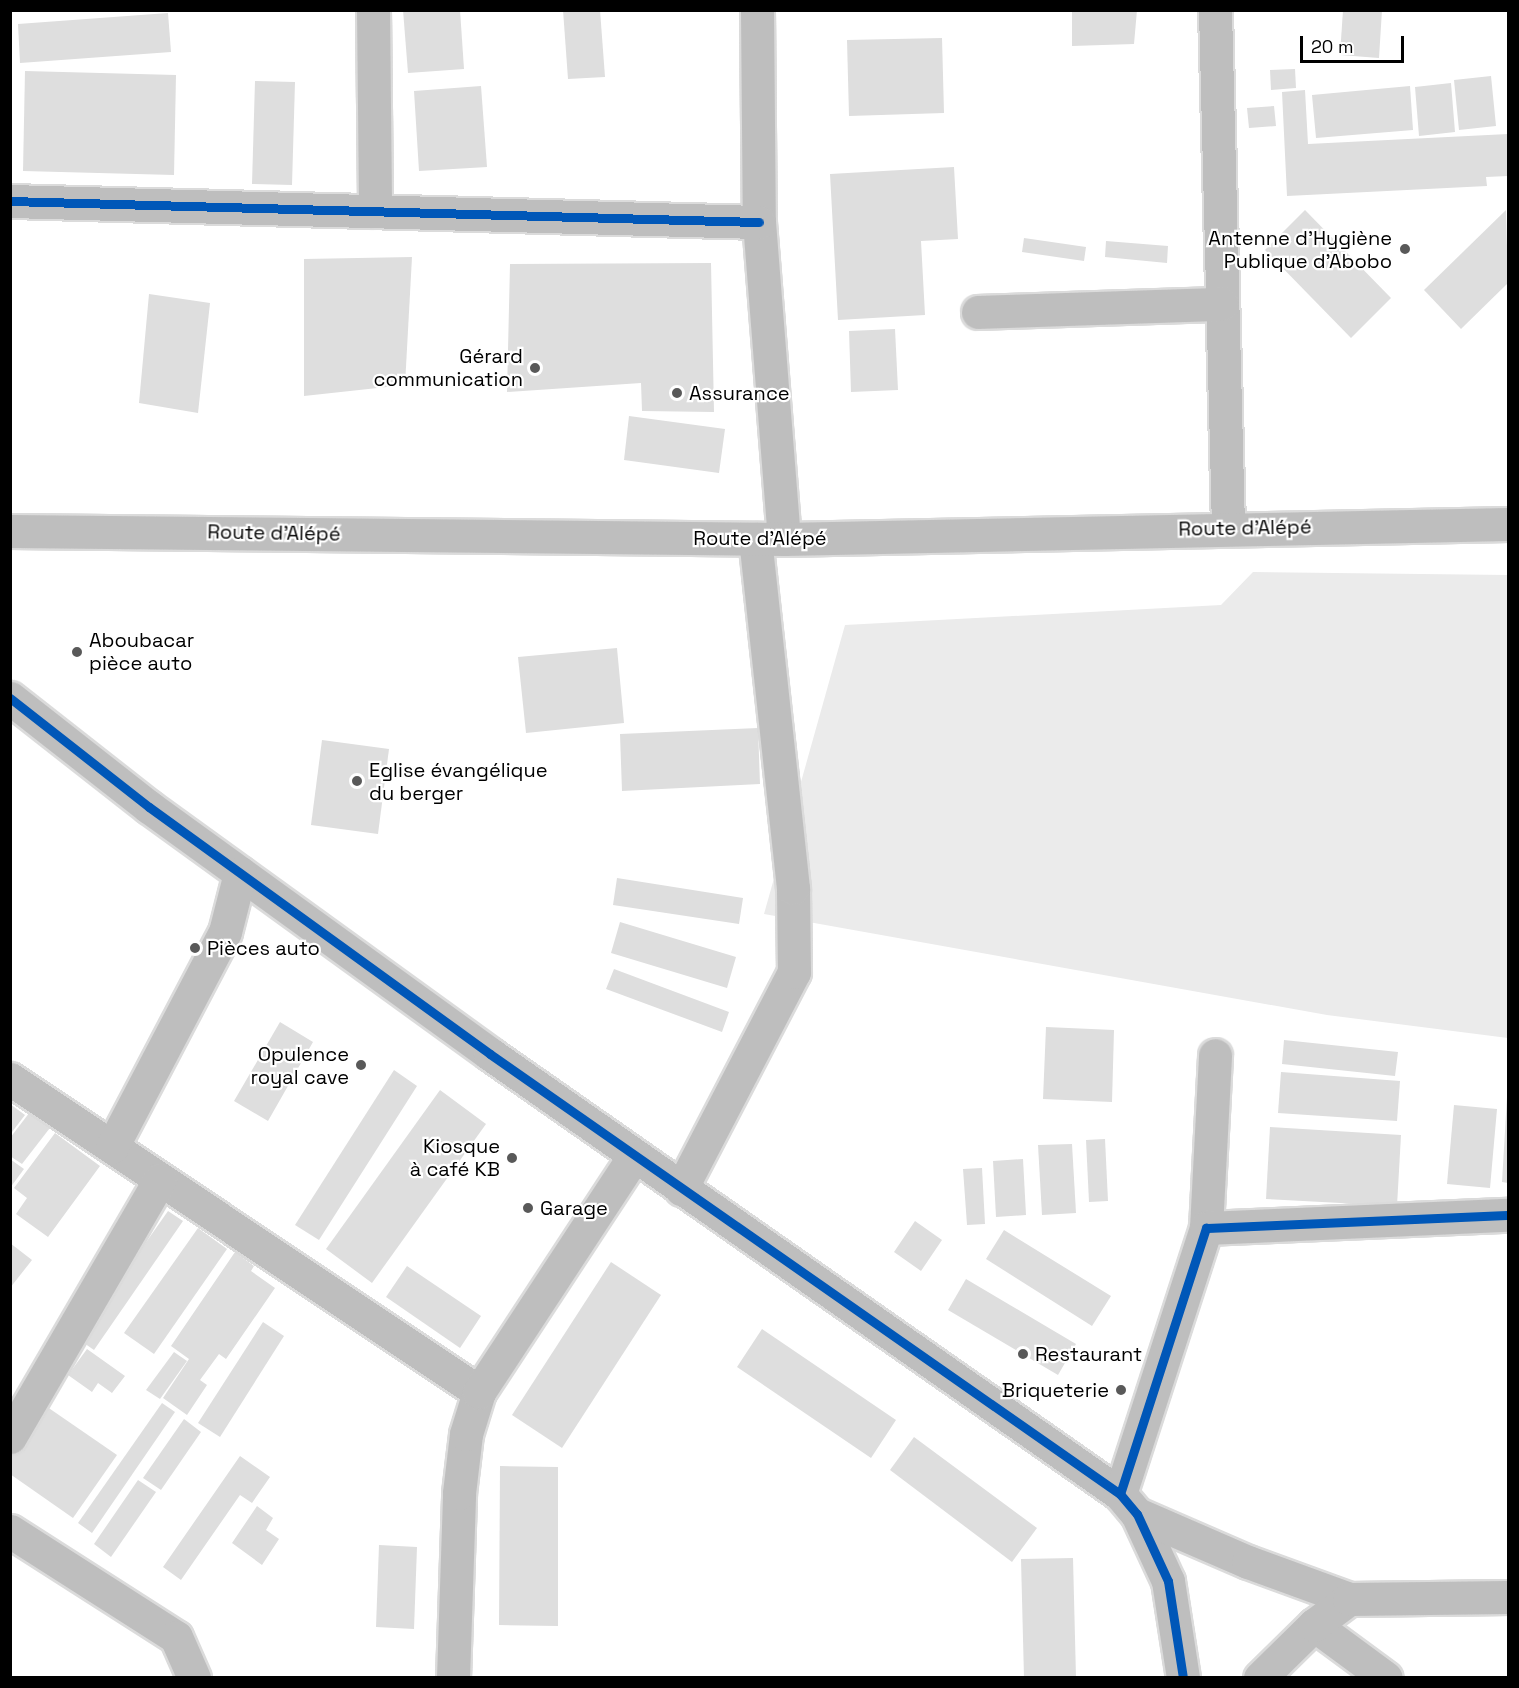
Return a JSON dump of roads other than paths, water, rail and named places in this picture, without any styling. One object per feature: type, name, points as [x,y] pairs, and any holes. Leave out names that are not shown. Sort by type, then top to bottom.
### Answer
[{"type":"street","points":[[372,10],[375,211]]},
{"type":"street","points":[[681,1189],[794,972],[793,888],[769,539],[759,222],[757,10]]},
{"type":"street","points":[[1215,10],[1228,528]]},
{"type":"street","points":[[10,201],[759,222]]},
{"type":"street","points":[[978,312],[1222,304]]},
{"type":"street","name":"Route d'Alépé","points":[[10,531],[769,539],[1509,524]]},
{"type":"street","points":[[10,698],[149,807],[240,873],[634,1156],[1128,1504],[1267,1570],[1349,1599],[1509,1597]]},
{"type":"street","points":[[112,1147],[225,932],[240,873]]},
{"type":"street","points":[[1183,1677],[1168,1581],[1128,1504],[1206,1228],[1215,1055]]},
{"type":"street","points":[[10,1079],[479,1392]]},
{"type":"street","points":[[453,1677],[459,1493],[466,1434],[479,1392],[634,1156]]},
{"type":"street","points":[[10,1437],[160,1179]]},
{"type":"street","points":[[1206,1228],[1509,1215]]},
{"type":"street","points":[[10,1531],[176,1637],[194,1677]]},
{"type":"street","points":[[1260,1677],[1314,1625],[1349,1599]]},
{"type":"street","points":[[1314,1625],[1386,1677]]},
{"type":"place","name":"Antenne d'Hygiène Publique d'Abobo","points":[[1405,249]]},
{"type":"place","name":"Gérard communication","points":[[535,368]]},
{"type":"place","name":"Assurance","points":[[677,393]]},
{"type":"place","name":"Aboubacar pièce auto","points":[[77,652]]},
{"type":"place","name":"Eglise évangélique du berger","points":[[357,781]]},
{"type":"place","name":"Pièces auto","points":[[195,948]]},
{"type":"place","name":"Opulence royal cave","points":[[361,1065]]},
{"type":"place","name":"Kiosque à café KB","points":[[512,1158]]},
{"type":"place","name":"Garage","points":[[528,1208]]},
{"type":"place","name":"Restaurant","points":[[1023,1354]]},
{"type":"place","name":"Briqueterie","points":[[1121,1390]]}]
